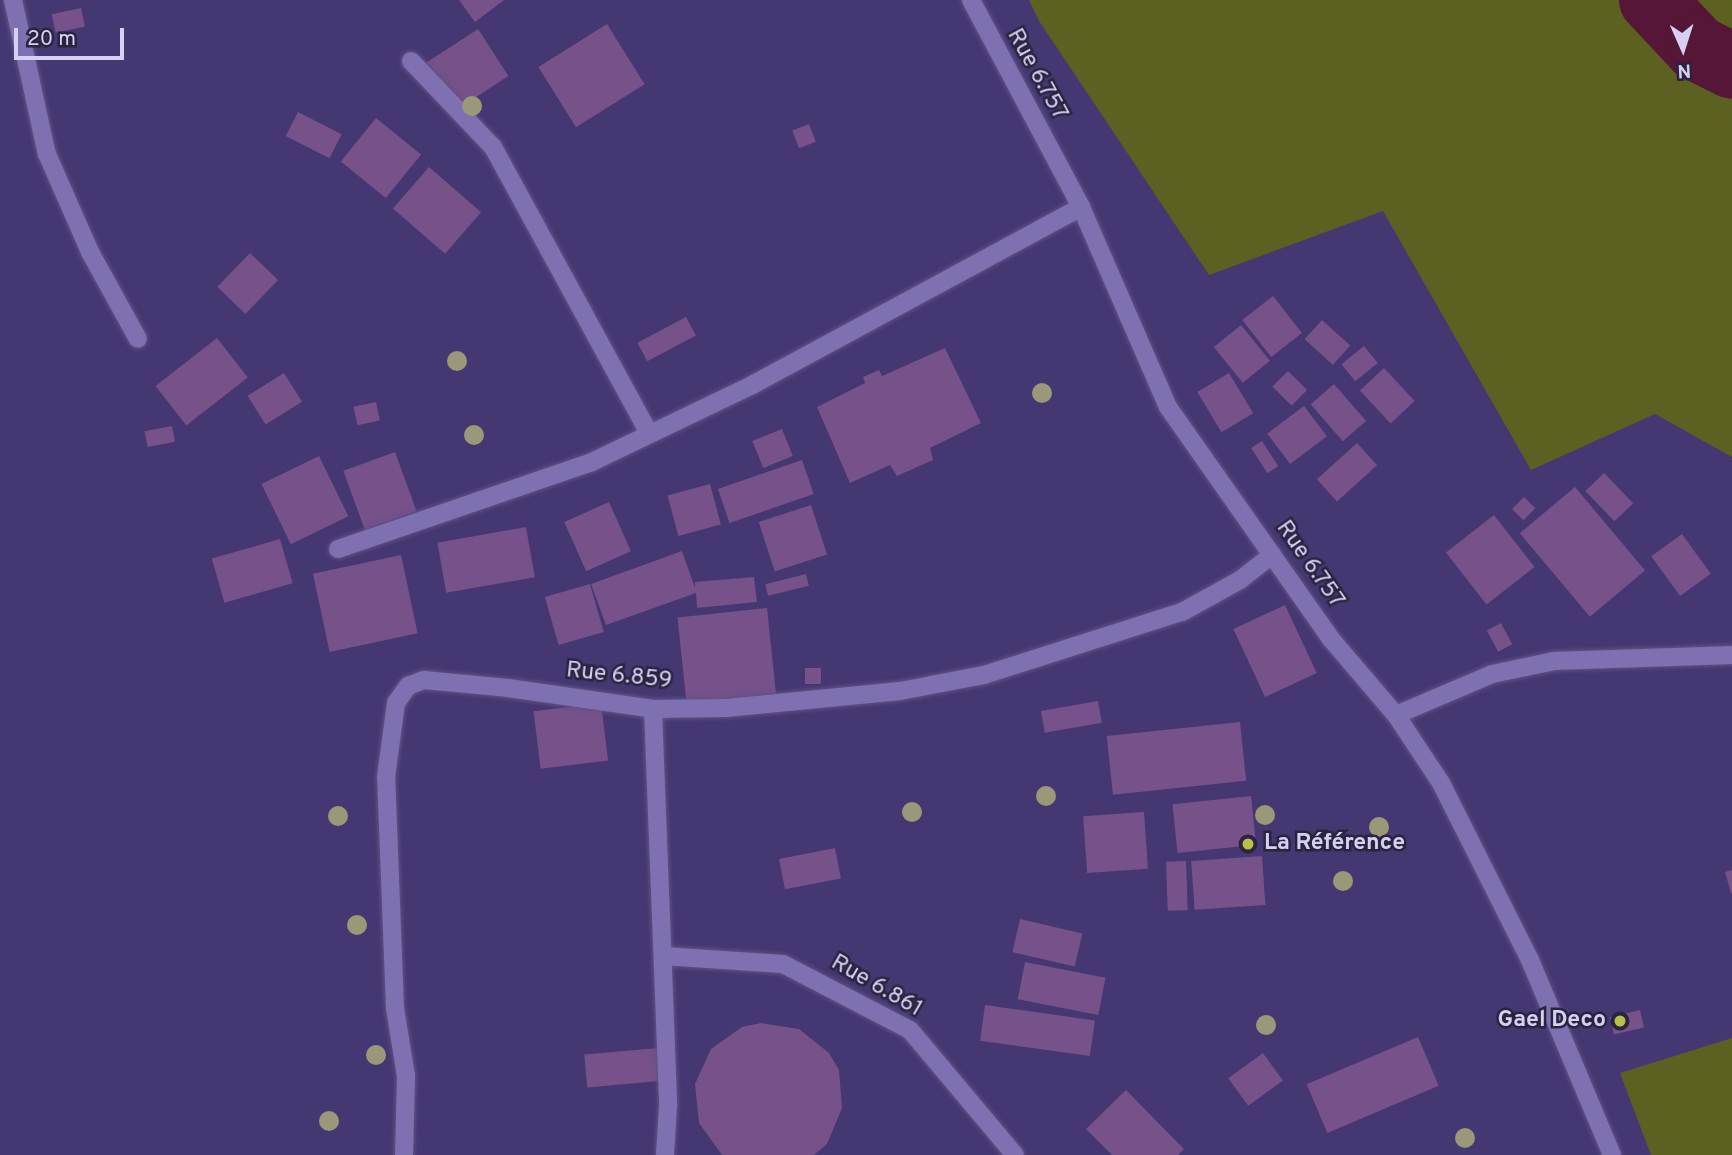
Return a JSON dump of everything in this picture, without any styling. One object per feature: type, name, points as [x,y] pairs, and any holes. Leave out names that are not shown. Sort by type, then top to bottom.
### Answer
[{"type":"street","points":[[13,0],[47,154],[90,252],[138,339]]},
{"type":"street","name":"Rue 6.757","points":[[971,0],[1081,207],[1168,407],[1331,639],[1396,715],[1441,783],[1497,892],[1612,1155]]},
{"type":"street","points":[[411,61],[493,147],[649,433]]},
{"type":"street","points":[[338,549],[592,462],[754,384],[1081,207]]},
{"type":"street","name":"Rue 6.859","points":[[404,1155],[405,1076],[395,1008],[386,852],[386,777],[396,703],[408,685],[425,680],[653,709],[816,702],[985,675],[1182,612],[1240,580],[1272,555]]},
{"type":"street","points":[[1396,715],[1492,674],[1554,661],[1732,655]]},
{"type":"street","points":[[653,709],[668,1106],[665,1155]]},
{"type":"street","name":"Rue 6.861","points":[[663,956],[783,964],[910,1030],[1015,1155]]},
{"type":"green space","points":[[1029,0],[1732,0],[1732,457],[1655,414],[1531,470],[1383,211],[1209,275],[1039,21]]},
{"type":"green space","points":[[1732,1038],[1732,1155],[1651,1155],[1620,1073]]},
{"type":"building","points":[[459,0],[504,0],[475,22]]},
{"type":"building","points":[[81,8],[85,27],[56,33],[52,14]]},
{"type":"building","points":[[607,24],[645,84],[576,127],[538,67]]},
{"type":"building","points":[[478,29],[508,76],[453,112],[423,65]]},
{"type":"building","points":[[298,112],[342,134],[329,158],[286,136]]},
{"type":"building","points":[[376,118],[421,155],[386,198],[341,162]]},
{"type":"building","points":[[809,124],[816,142],[799,148],[792,130]]},
{"type":"building","points":[[429,167],[481,212],[445,254],[393,209]]},
{"type":"building","points":[[250,253],[278,280],[245,314],[217,287]]},
{"type":"building","points":[[1273,296],[1302,333],[1271,357],[1242,320]]},
{"type":"building","points":[[686,317],[696,336],[647,361],[637,343]]},
{"type":"building","points":[[1322,320],[1350,345],[1333,365],[1305,339]]},
{"type":"building","points":[[1241,325],[1270,361],[1243,383],[1214,347]]},
{"type":"building","points":[[217,338],[248,377],[186,425],[156,386]]},
{"type":"building","points":[[1364,346],[1378,363],[1355,381],[1341,364]]},
{"type":"building","points":[[945,348],[981,423],[930,448],[933,460],[897,476],[890,465],[850,483],[817,407],[865,383],[863,377],[879,370],[882,376]]},
{"type":"building","points":[[1384,368],[1415,401],[1391,423],[1360,391]]},
{"type":"building","points":[[1288,371],[1307,390],[1292,406],[1272,387]]},
{"type":"building","points":[[284,373],[302,402],[266,425],[248,396]]},
{"type":"building","points":[[1229,373],[1253,413],[1221,432],[1197,392]]},
{"type":"building","points":[[1334,384],[1366,421],[1343,441],[1311,404]]},
{"type":"building","points":[[376,402],[380,421],[357,425],[354,407]]},
{"type":"building","points":[[1304,406],[1327,436],[1290,464],[1267,434]]},
{"type":"building","points":[[172,426],[175,442],[148,447],[145,431]]},
{"type":"building","points":[[782,429],[793,456],[763,468],[752,441]]},
{"type":"building","points":[[1262,441],[1278,466],[1267,473],[1251,448]]},
{"type":"building","points":[[1357,443],[1377,465],[1337,501],[1317,479]]},
{"type":"building","points":[[395,452],[417,511],[365,530],[343,471]]},
{"type":"building","points":[[319,456],[348,516],[291,544],[261,484]]},
{"type":"building","points":[[802,460],[814,494],[730,523],[718,489]]},
{"type":"building","points":[[1604,473],[1633,503],[1614,521],[1585,491]]},
{"type":"building","points":[[710,484],[721,525],[678,536],[667,495]]},
{"type":"building","points":[[1575,487],[1645,570],[1590,617],[1520,533]]},
{"type":"building","points":[[1524,497],[1535,508],[1523,520],[1512,509]]},
{"type":"building","points":[[609,502],[631,551],[586,571],[564,522]]},
{"type":"building","points":[[811,505],[827,554],[775,571],[759,522]]},
{"type":"building","points":[[1494,515],[1535,567],[1487,605],[1446,553]]},
{"type":"building","points":[[526,527],[535,577],[446,593],[437,543]]},
{"type":"building","points":[[1682,534],[1711,574],[1680,596],[1651,556]]},
{"type":"building","points":[[280,539],[293,583],[224,603],[212,559]]},
{"type":"building","points":[[682,551],[695,588],[695,582],[754,577],[757,602],[697,608],[696,593],[606,625],[591,584]]},
{"type":"building","points":[[401,555],[418,633],[330,652],[313,574]]},
{"type":"building","points":[[806,574],[809,586],[768,596],[765,584]]},
{"type":"building","points":[[590,584],[604,632],[559,645],[545,597]]},
{"type":"building","points":[[1285,605],[1317,673],[1265,697],[1233,629]]},
{"type":"building","points":[[767,608],[776,694],[686,703],[677,617]]},
{"type":"building","points":[[1501,623],[1512,644],[1498,652],[1487,631]]},
{"type":"building","points":[[805,668],[821,668],[821,684],[805,684]]},
{"type":"building","points":[[1098,701],[1102,723],[1045,733],[1041,711]]},
{"type":"building","points":[[601,703],[608,761],[541,769],[534,711]]},
{"type":"building","points":[[1240,722],[1246,781],[1113,795],[1107,736]]},
{"type":"building","points":[[1251,796],[1256,845],[1178,853],[1172,804]]},
{"type":"building","points":[[1144,812],[1148,869],[1087,873],[1083,816]]},
{"type":"building","points":[[835,848],[841,878],[785,889],[779,859]]},
{"type":"building","points":[[1262,856],[1265,905],[1195,910],[1191,861]]},
{"type":"building","points":[[1186,861],[1188,910],[1168,911],[1166,862]]},
{"type":"building","points":[[1732,870],[1732,893],[1731,893],[1725,872]]},
{"type":"building","points":[[1020,919],[1082,933],[1075,967],[1012,952]]},
{"type":"building","points":[[1025,962],[1105,978],[1098,1015],[1018,999]]},
{"type":"building","points":[[985,1005],[1095,1020],[1090,1056],[980,1041]]},
{"type":"building","points":[[1640,1010],[1644,1028],[1614,1035],[1610,1017]]},
{"type":"building","points":[[761,1023],[799,1029],[829,1053],[839,1070],[842,1108],[827,1144],[814,1155],[722,1155],[699,1123],[695,1084],[711,1049],[742,1027]]},
{"type":"building","points":[[1418,1037],[1439,1086],[1327,1133],[1307,1084]]},
{"type":"building","points":[[659,1048],[662,1081],[587,1087],[584,1055]]},
{"type":"building","points":[[1263,1053],[1283,1081],[1248,1106],[1228,1078]]},
{"type":"building","points":[[1126,1090],[1184,1149],[1178,1155],[1112,1155],[1086,1129]]},
{"type":"waterway","points":[[1652,0],[1697,48],[1732,66]]},
{"type":"place","name":"La Référence","points":[[1248,844]]},
{"type":"place","name":"Gael Deco","points":[[1620,1021]]}]
